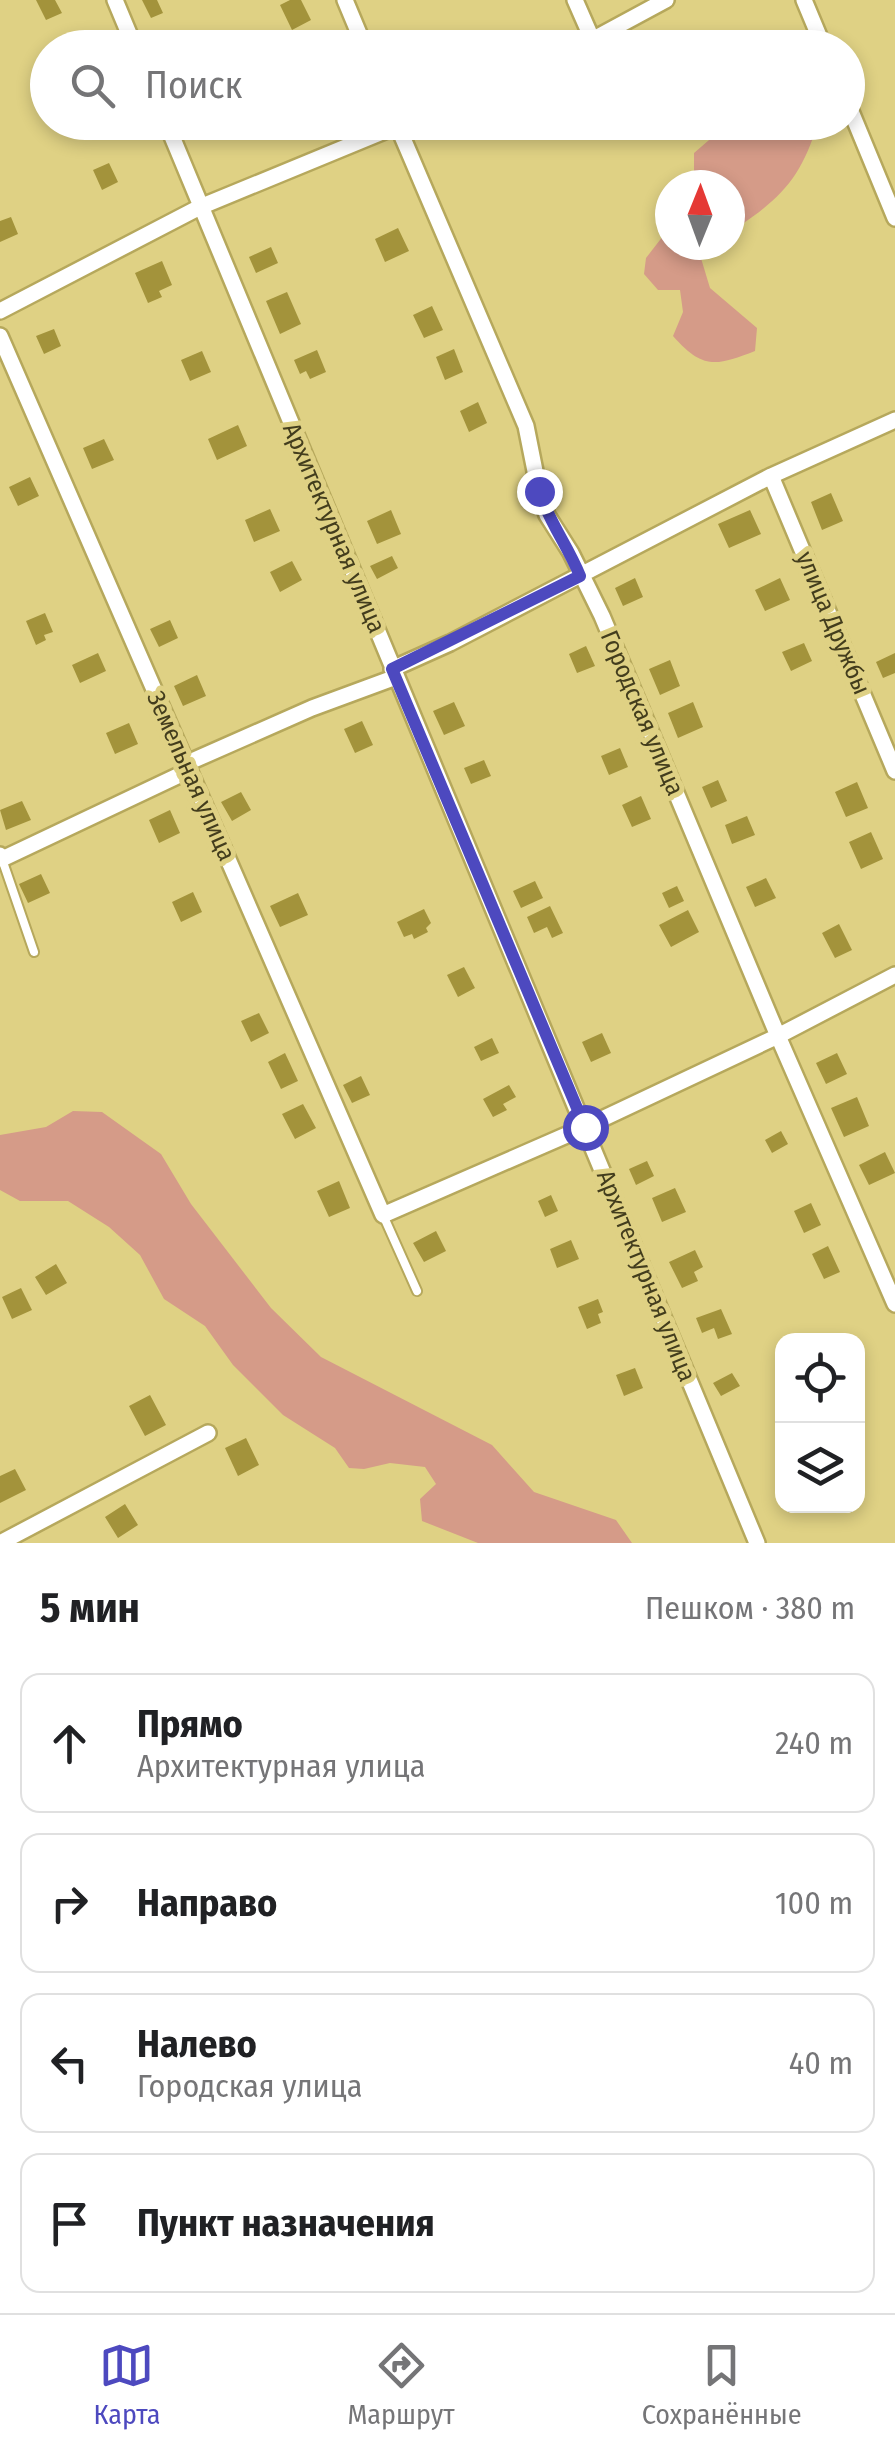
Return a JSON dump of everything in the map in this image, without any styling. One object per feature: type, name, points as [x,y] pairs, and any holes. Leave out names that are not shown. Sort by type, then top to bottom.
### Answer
[{"type":"street","points":[[116,0],[128,30]]},
{"type":"street","points":[[345,0],[358,30]]},
{"type":"street","points":[[575,0],[588,30]]},
{"type":"street","points":[[611,30],[666,0]]},
{"type":"street","points":[[804,0],[816,30]]},
{"type":"street","name":"Архитектурная улица","points":[[173,140],[756,1543]]},
{"type":"street","points":[[0,310],[200,207],[361,140]]},
{"type":"street","name":"Городская улица","points":[[406,140],[526,426],[547,516],[571,553],[602,616],[895,1304]]},
{"type":"street","points":[[863,140],[895,218]]},
{"type":"street","name":"Земельная улица","points":[[0,336],[383,1215]]},
{"type":"street","points":[[1,857],[394,673],[772,476],[895,420]]},
{"type":"street","name":"улица Дружбы","points":[[772,476],[895,771]]},
{"type":"street","points":[[383,1215],[585,1127],[778,1036],[895,975]]},
{"type":"street","points":[[0,1543],[208,1433]]},
{"type":"lane","points":[[1,857],[34,952]]},
{"type":"lane","points":[[383,1215],[417,1291]]},
{"type":"shaded area","points":[[709,140],[811,140],[790,182],[745,222],[745,170],[694,170],[694,153]]},
{"type":"shaded area","points":[[655,246],[655,260],[702,260],[710,288],[757,328],[755,351],[720,362],[693,355],[673,336],[683,312],[680,290],[658,290],[644,274],[646,258]]},
{"type":"shaded area","points":[[73,1111],[102,1112],[161,1154],[191,1204],[271,1308],[321,1357],[492,1445],[534,1492],[616,1520],[632,1543],[478,1543],[422,1521],[420,1499],[436,1484],[425,1467],[390,1463],[349,1468],[335,1448],[283,1415],[233,1365],[205,1326],[164,1299],[140,1255],[109,1227],[68,1201],[20,1201],[0,1190],[0,1135],[46,1127]]},
{"type":"building","points":[[36,0],[55,0],[62,13],[46,20]]},
{"type":"building","points":[[142,0],[157,0],[163,13],[151,18]]},
{"type":"building","points":[[301,0],[311,20],[292,30],[280,5]]},
{"type":"building","points":[[109,163],[118,182],[102,190],[93,170]]},
{"type":"building","points":[[11,217],[18,234],[0,242],[0,221]]},
{"type":"building","points":[[398,228],[409,251],[385,262],[375,239]]},
{"type":"building","points":[[271,247],[278,263],[256,273],[249,257]]},
{"type":"building","points":[[162,261],[172,285],[159,291],[162,297],[148,303],[135,273]]},
{"type":"building","points":[[287,292],[301,324],[280,334],[266,301]]},
{"type":"building","points":[[432,306],[443,330],[424,338],[413,315]]},
{"type":"building","points":[[54,329],[61,346],[44,354],[36,336]]},
{"type":"building","points":[[454,349],[463,372],[445,380],[436,357]]},
{"type":"building","points":[[317,350],[326,372],[310,379],[306,371],[300,374],[294,360]]},
{"type":"building","points":[[202,351],[211,372],[190,381],[181,360]]},
{"type":"building","points":[[478,402],[487,423],[469,432],[460,411]]},
{"type":"building","points":[[238,425],[247,446],[217,460],[208,439]]},
{"type":"building","points":[[104,439],[114,460],[92,469],[83,448]]},
{"type":"building","points":[[30,477],[39,496],[18,506],[9,487]]},
{"type":"building","points":[[831,493],[843,521],[822,530],[811,502]]},
{"type":"building","points":[[270,509],[280,531],[254,542],[245,520]]},
{"type":"building","points":[[391,510],[401,534],[377,544],[367,521]]},
{"type":"building","points":[[750,510],[761,534],[729,548],[718,524]]},
{"type":"building","points":[[392,556],[398,568],[377,579],[370,566]]},
{"type":"building","points":[[292,561],[302,580],[280,592],[270,572]]},
{"type":"building","points":[[635,578],[643,597],[623,606],[615,588]]},
{"type":"building","points":[[780,578],[790,600],[765,611],[755,590]]},
{"type":"building","points":[[45,613],[53,632],[44,635],[46,640],[36,645],[26,621]]},
{"type":"building","points":[[170,620],[178,638],[159,647],[150,629]]},
{"type":"building","points":[[804,643],[812,661],[791,671],[782,652]]},
{"type":"building","points":[[586,646],[595,666],[577,673],[569,654]]},
{"type":"building","points":[[98,653],[106,671],[80,683],[72,665]]},
{"type":"building","points":[[895,653],[895,673],[883,678],[876,662]]},
{"type":"building","points":[[670,660],[680,686],[660,695],[649,669]]},
{"type":"building","points":[[197,675],[206,696],[183,706],[174,686]]},
{"type":"building","points":[[454,702],[465,726],[444,735],[433,711]]},
{"type":"building","points":[[693,702],[703,727],[678,738],[668,713]]},
{"type":"building","points":[[362,721],[373,745],[355,753],[344,729]]},
{"type":"building","points":[[129,723],[138,744],[115,754],[106,733]]},
{"type":"building","points":[[620,748],[628,767],[609,775],[601,756]]},
{"type":"building","points":[[484,760],[491,776],[471,784],[464,768]]},
{"type":"building","points":[[718,780],[727,801],[711,808],[702,787]]},
{"type":"building","points":[[857,782],[868,808],[846,817],[835,792]]},
{"type":"building","points":[[241,792],[251,810],[232,821],[221,802]]},
{"type":"building","points":[[641,796],[651,819],[632,827],[622,805]]},
{"type":"building","points":[[22,801],[31,820],[6,830],[0,810]]},
{"type":"building","points":[[170,810],[180,833],[159,843],[149,820]]},
{"type":"building","points":[[747,816],[755,835],[732,844],[725,825]]},
{"type":"building","points":[[871,832],[883,859],[861,869],[849,842]]},
{"type":"building","points":[[41,874],[50,893],[28,903],[19,884]]},
{"type":"building","points":[[766,878],[776,898],[755,907],[746,887]]},
{"type":"building","points":[[535,881],[543,898],[521,908],[513,891]]},
{"type":"building","points":[[677,886],[684,901],[669,908],[662,893]]},
{"type":"building","points":[[193,892],[202,912],[181,922],[172,902]]},
{"type":"building","points":[[298,893],[308,915],[280,927],[270,906]]},
{"type":"building","points":[[550,906],[563,933],[552,938],[547,927],[534,933],[527,917]]},
{"type":"building","points":[[424,909],[431,923],[426,928],[428,932],[414,939],[412,934],[404,937],[397,922]]},
{"type":"building","points":[[688,910],[699,932],[671,947],[659,925]]},
{"type":"building","points":[[839,924],[852,950],[835,958],[822,933]]},
{"type":"building","points":[[464,967],[475,988],[458,997],[447,975]]},
{"type":"building","points":[[259,1013],[269,1033],[251,1042],[241,1021]]},
{"type":"building","points":[[602,1033],[611,1053],[591,1062],[582,1042]]},
{"type":"building","points":[[492,1038],[499,1053],[481,1061],[474,1047]]},
{"type":"building","points":[[285,1053],[298,1081],[281,1089],[268,1062]]},
{"type":"building","points":[[837,1053],[847,1074],[826,1084],[816,1063]]},
{"type":"building","points":[[361,1076],[370,1095],[352,1103],[343,1085]]},
{"type":"building","points":[[509,1085],[516,1097],[503,1104],[507,1110],[493,1117],[483,1099]]},
{"type":"building","points":[[857,1097],[869,1126],[844,1137],[831,1108]]},
{"type":"building","points":[[303,1104],[316,1128],[295,1139],[282,1114]]},
{"type":"building","points":[[781,1131],[788,1144],[772,1153],[765,1140]]},
{"type":"building","points":[[885,1152],[895,1173],[869,1185],[859,1165]]},
{"type":"building","points":[[647,1161],[654,1176],[636,1185],[629,1169]]},
{"type":"building","points":[[339,1181],[350,1208],[329,1217],[317,1191]]},
{"type":"building","points":[[675,1188],[686,1212],[662,1222],[652,1198]]},
{"type":"building","points":[[551,1195],[558,1211],[545,1217],[538,1201]]},
{"type":"building","points":[[811,1203],[821,1225],[804,1233],[794,1211]]},
{"type":"building","points":[[436,1231],[446,1251],[424,1262],[413,1243]]},
{"type":"building","points":[[571,1240],[579,1259],[557,1268],[550,1249]]},
{"type":"building","points":[[828,1246],[840,1272],[824,1279],[812,1254]]},
{"type":"building","points":[[695,1250],[703,1267],[694,1272],[698,1281],[682,1288],[669,1262]]},
{"type":"building","points":[[56,1264],[67,1283],[46,1295],[35,1277]]},
{"type":"building","points":[[21,1288],[32,1310],[12,1319],[2,1297]]},
{"type":"building","points":[[598,1299],[603,1312],[598,1314],[601,1323],[587,1329],[578,1307]]},
{"type":"building","points":[[721,1309],[732,1334],[718,1339],[714,1328],[702,1333],[696,1318]]},
{"type":"building","points":[[635,1368],[643,1388],[624,1396],[616,1375]]},
{"type":"building","points":[[732,1373],[740,1386],[721,1396],[713,1383]]},
{"type":"building","points":[[150,1395],[166,1425],[145,1436],[129,1406]]},
{"type":"building","points":[[246,1438],[259,1465],[238,1476],[225,1448]]},
{"type":"building","points":[[15,1469],[26,1490],[0,1503],[0,1476]]},
{"type":"building","points":[[125,1504],[138,1525],[118,1538],[105,1517]]},
{"type":"route","points":[[539,491],[547,516],[571,553],[580,576],[392,669],[585,1127]]}]
